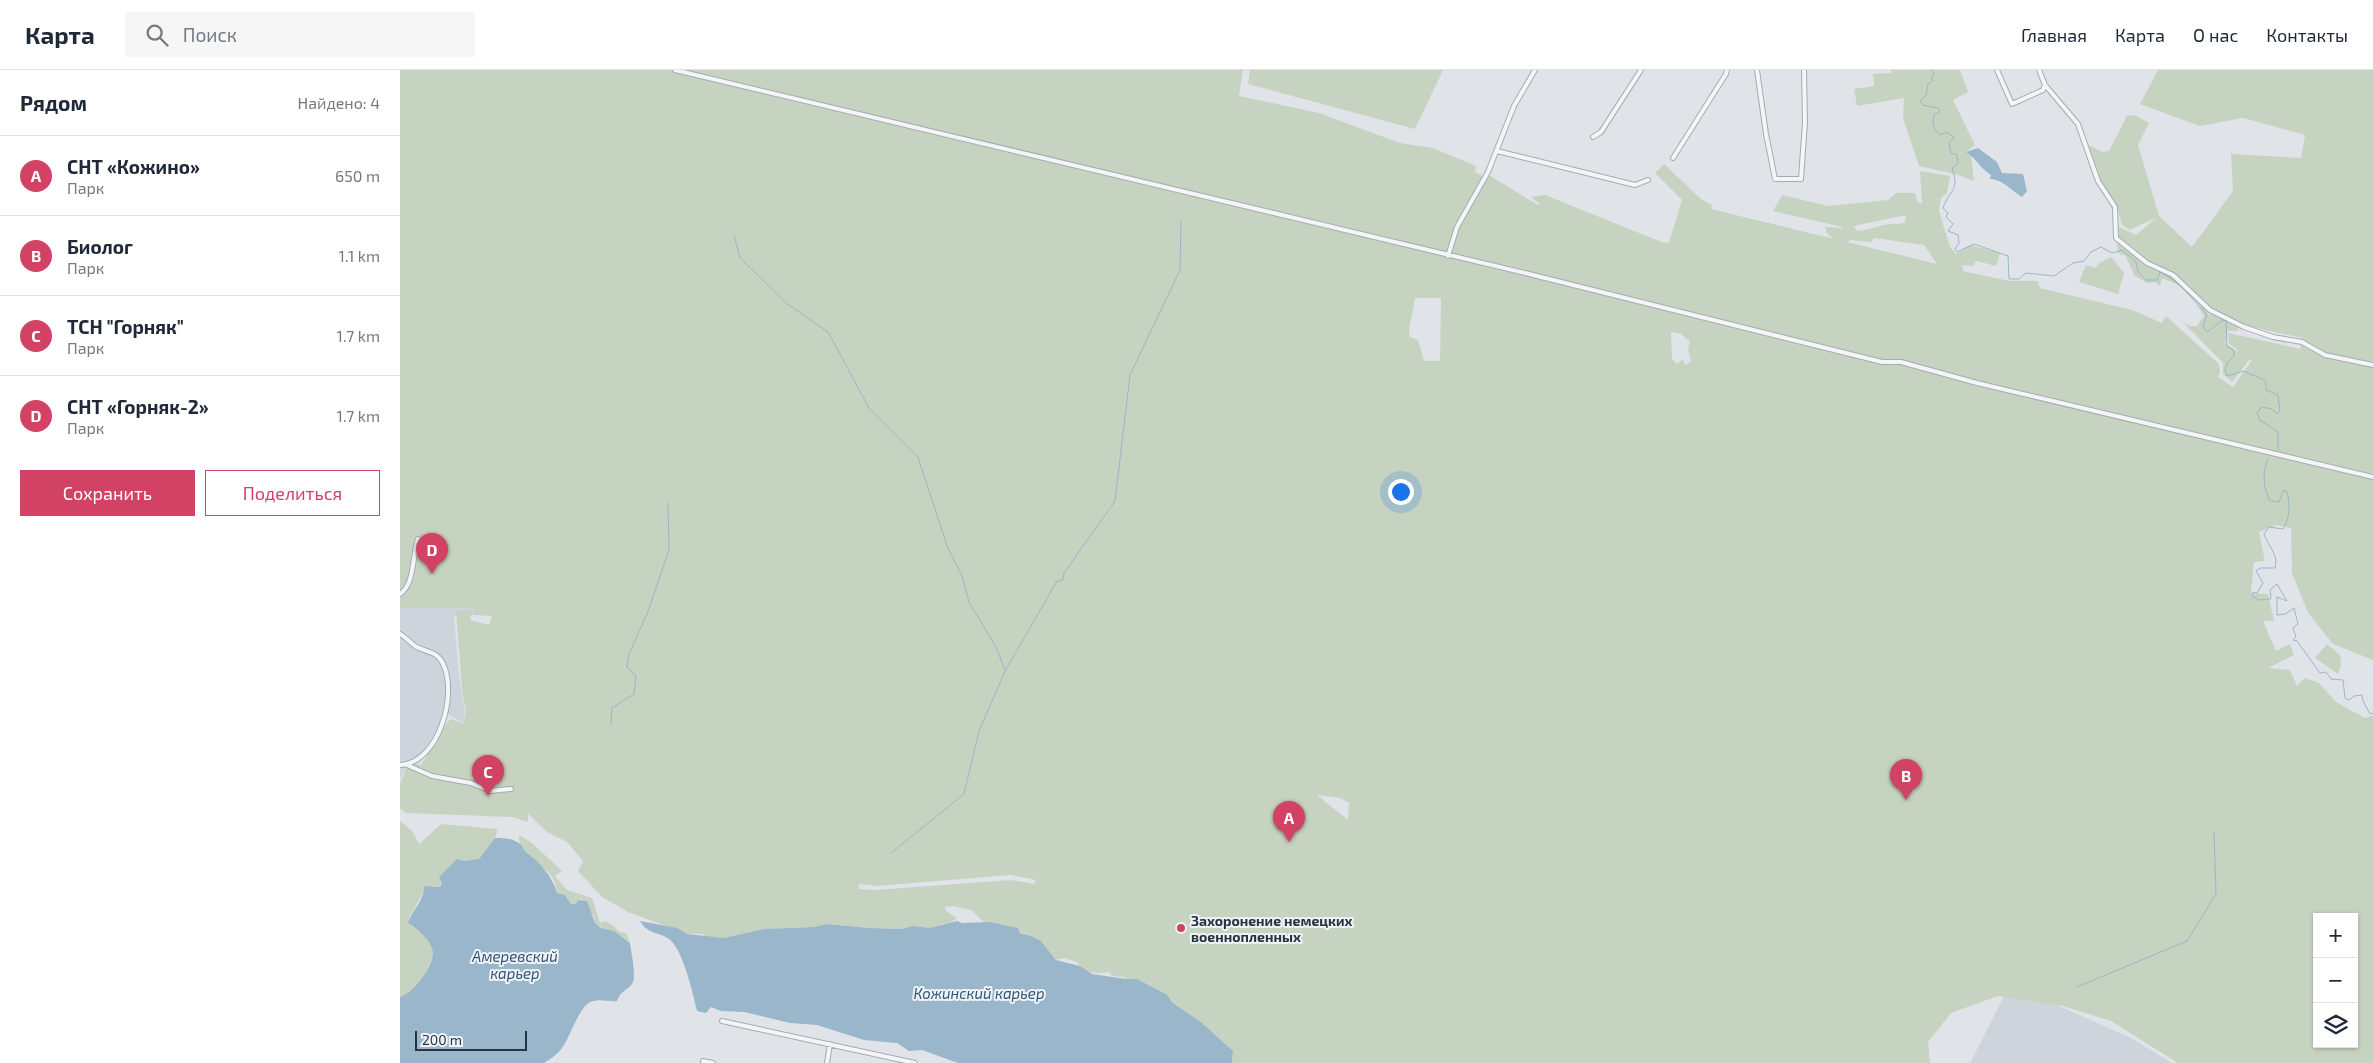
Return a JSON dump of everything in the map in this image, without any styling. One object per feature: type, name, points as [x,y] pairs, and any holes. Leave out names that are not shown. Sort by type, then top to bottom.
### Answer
[{"type":"street","points":[[675,70],[1448,256],[1539,276],[1882,362],[1901,362],[2006,390],[2373,477]]},
{"type":"street","points":[[1448,256],[1457,227],[1488,172],[1514,106],[1535,70]]},
{"type":"street","points":[[1593,137],[1601,132],[1640,70]]},
{"type":"street","points":[[1673,158],[1727,70]]},
{"type":"street","points":[[1757,70],[1773,176],[1776,179],[1801,179],[1805,122],[1804,70]]},
{"type":"street","points":[[1998,70],[2012,104],[2042,90],[2045,85]]},
{"type":"street","points":[[2040,71],[2045,85],[2078,124],[2098,181],[2115,207],[2116,238],[2147,263],[2173,275],[2210,310],[2244,327],[2273,337],[2302,342],[2325,355],[2373,365]]},
{"type":"street","points":[[1497,151],[1635,185],[1648,180]]},
{"type":"street","points":[[400,594],[409,584],[413,554],[418,539]]},
{"type":"street","points":[[400,634],[416,646],[433,652],[443,662],[448,692],[445,720],[428,749],[408,765]]},
{"type":"street","points":[[400,765],[408,765],[432,776],[471,783],[490,791],[511,789]]},
{"type":"street","points":[[722,1021],[916,1063]]},
{"type":"street","points":[[827,1063],[830,1044]]},
{"type":"street","points":[[703,1061],[713,1063]]},
{"type":"shaded area","points":[[400,608],[475,608],[474,615],[454,616],[459,675],[465,712],[463,723],[443,712],[441,716],[445,724],[415,770],[404,770],[400,780]]},
{"type":"shaded area","points":[[2004,996],[2057,1005],[2129,1037],[2172,1063],[1970,1063]]},
{"type":"green space","points":[[400,70],[1243,70],[1239,96],[1319,113],[1400,143],[1433,148],[1476,166],[1475,172],[1487,179],[1489,175],[1538,205],[1540,204],[1531,197],[1545,195],[1664,243],[1669,242],[1682,200],[1655,173],[1664,164],[1701,199],[1712,205],[1711,209],[1834,239],[1827,233],[1825,227],[1842,227],[1773,211],[1782,195],[1828,206],[1888,200],[1896,193],[1915,193],[1918,203],[1922,203],[1920,171],[1950,176],[1947,193],[1941,198],[1939,211],[1950,247],[1956,254],[1970,245],[2000,253],[1996,266],[1976,261],[1973,266],[1962,265],[1963,271],[2009,281],[2037,281],[2040,288],[2132,310],[2162,323],[2166,316],[2219,364],[2220,373],[2218,377],[2233,387],[2252,360],[2250,359],[2232,382],[2223,374],[2223,363],[2183,322],[2190,326],[2197,326],[2204,316],[2197,305],[2204,307],[2209,315],[2211,314],[2237,326],[2239,331],[2228,331],[2225,343],[2237,352],[2238,350],[2229,344],[2228,333],[2300,349],[2302,338],[2243,325],[2210,307],[2176,274],[2142,258],[2134,248],[2118,237],[2119,227],[2136,235],[2157,217],[2130,230],[2122,225],[2116,207],[2099,178],[2088,148],[2091,146],[2102,152],[2109,151],[2127,116],[2135,115],[2149,123],[2138,145],[2159,216],[2192,247],[2233,191],[2231,154],[2301,158],[2305,135],[2243,118],[2200,126],[2140,104],[2158,70],[2373,70],[2373,660],[2333,644],[2308,613],[2292,573],[2291,528],[2276,525],[2259,532],[2265,561],[2254,562],[2251,593],[2268,594],[2274,621],[2263,621],[2276,651],[2290,644],[2294,655],[2268,668],[2290,670],[2297,686],[2305,678],[2319,683],[2336,702],[2365,718],[2373,715],[2373,1063],[2178,1063],[2111,1021],[2063,1006],[1998,996],[1951,1013],[1928,1042],[1930,1063],[1232,1063],[1233,1051],[1201,1022],[1173,1003],[1166,994],[1137,979],[1112,976],[1109,972],[1087,971],[1077,962],[1064,958],[1056,960],[1041,941],[1033,936],[984,922],[971,910],[953,906],[945,907],[946,911],[957,918],[952,922],[930,928],[913,926],[901,929],[869,928],[826,924],[814,927],[764,929],[725,938],[687,934],[628,912],[602,897],[578,871],[583,861],[567,842],[547,832],[528,814],[528,822],[512,817],[406,813],[400,809],[400,784],[405,770],[414,764],[421,765],[448,721],[452,719],[463,724],[466,712],[462,689],[456,611],[472,610],[470,620],[489,625],[492,616],[474,615],[474,608],[400,608]],"holes":[[[1906,215],[1905,222],[1901,223],[1857,231],[1854,226]],[[1874,238],[1924,245],[1937,264],[1847,242],[1851,240],[1871,242]],[[1415,298],[1441,298],[1440,361],[1424,361],[1418,340],[1410,337],[1409,331]],[[1671,332],[1681,334],[1690,342],[1688,349],[1691,362],[1685,365],[1683,359],[1677,364],[1672,359]],[[1317,795],[1340,798],[1349,803],[1348,820]],[[1011,875],[1036,880],[1034,884],[1011,880],[876,890],[859,889],[859,884],[877,886]]]},
{"type":"green space","points":[[1250,70],[1443,70],[1415,129],[1248,84]]},
{"type":"green space","points":[[1891,70],[1960,70],[1968,92],[1953,100],[1975,145],[1966,152],[1971,154],[1974,181],[1959,175],[1919,166],[1903,118],[1904,98],[1857,106],[1854,89],[1874,86],[1873,74],[1891,73]]},
{"type":"green space","points":[[2117,243],[2142,261],[2174,277],[2179,285],[2162,278],[2160,286],[2155,282],[2147,283],[2134,275],[2126,256],[2118,253]]},
{"type":"green space","points":[[2111,257],[2124,273],[2118,294],[2079,282],[2086,265],[2096,268],[2099,263]]},
{"type":"green space","points":[[2327,644],[2340,655],[2341,664],[2338,674],[2315,658]]},
{"type":"green space","points":[[400,821],[412,831],[419,844],[441,824],[498,829],[495,838],[479,859],[464,861],[440,887],[435,886],[425,889],[409,918],[432,946],[432,960],[429,968],[418,983],[400,997]]},
{"type":"green space","points":[[519,835],[532,843],[562,871],[555,876],[567,890],[592,898],[600,923],[605,921],[614,926],[619,932],[626,933],[630,943],[621,936],[595,923],[594,917],[582,899],[578,900],[577,904],[571,904],[565,895],[557,893],[552,877],[526,853],[520,842]]},
{"type":"water","points":[[1978,148],[1997,162],[2002,173],[2023,174],[2027,191],[2022,197],[2003,183],[1990,179],[1991,175],[1966,152]]},
{"type":"water","name":"Амеревский карьер","points":[[495,838],[510,839],[520,844],[545,870],[552,880],[557,893],[565,895],[571,904],[576,904],[578,900],[587,901],[595,923],[601,928],[614,931],[630,943],[634,970],[632,984],[621,994],[617,1001],[597,1000],[586,1005],[562,1048],[544,1063],[400,1063],[400,997],[412,990],[418,983],[428,969],[433,954],[432,948],[425,937],[408,923],[410,918],[422,896],[424,886],[440,887],[442,883],[439,877],[457,859],[464,861],[479,859]]},
{"type":"water","name":"Кожинский карьер","points":[[640,921],[677,928],[687,934],[724,938],[764,929],[814,927],[826,924],[901,929],[913,926],[930,928],[957,921],[962,923],[989,922],[1018,928],[1020,933],[1041,941],[1056,960],[1080,966],[1092,974],[1137,979],[1166,994],[1173,1003],[1201,1022],[1233,1051],[1232,1063],[958,1063],[922,1050],[909,1051],[897,1043],[864,1040],[817,1025],[790,1023],[744,1012],[721,1011],[711,1007],[706,1013],[697,1011],[687,972],[674,944],[669,939],[646,928]]},
{"type":"waterway","points":[[1932,70],[1934,75],[1931,78],[1933,81],[1928,84],[1926,95],[1920,101],[1923,105],[1938,108],[1940,111],[1933,118],[1934,128],[1938,133],[1940,135],[1946,132],[1954,137],[1949,143],[1951,153],[1957,155],[1958,163],[1952,168],[1955,186],[1943,208],[1948,213],[1946,217],[1953,224],[1948,231],[1958,235],[1959,243],[1955,249],[1957,252],[1974,244],[2008,256],[2009,279],[2019,279],[2026,273],[2054,276],[2073,263],[2084,261],[2091,252],[2101,247],[2112,253],[2122,250],[2136,262],[2138,272],[2146,280],[2157,280],[2160,272],[2167,276],[2185,291],[2207,314],[2203,326],[2207,332],[2223,320],[2226,321],[2227,346],[2234,350],[2234,356],[2228,362],[2225,370],[2227,376],[2244,371],[2266,381],[2266,390],[2278,395],[2280,411],[2277,414],[2272,409],[2262,407],[2257,413],[2260,420],[2278,432],[2278,450]]},
{"type":"waterway","points":[[891,853],[964,794],[979,731],[1005,671],[1057,581],[1063,580],[1064,573],[1115,501],[1130,375],[1180,270],[1181,222]]},
{"type":"waterway","points":[[734,235],[740,258],[786,303],[828,332],[869,408],[918,457],[947,546],[962,576],[969,602],[996,647],[1005,670]]},
{"type":"waterway","points":[[2268,459],[2264,475],[2270,501],[2279,502],[2283,491],[2286,490],[2289,499],[2289,510],[2283,529],[2269,527],[2264,534],[2276,559],[2276,563],[2275,568],[2260,568],[2256,571],[2263,583],[2257,593],[2253,592],[2252,596],[2259,600],[2271,599],[2270,590],[2277,584],[2287,601],[2277,597],[2277,615],[2285,614],[2294,608],[2298,624],[2293,628],[2296,637],[2293,640],[2297,641],[2320,673],[2326,672],[2331,679],[2343,680],[2345,698],[2349,700],[2354,696],[2362,695],[2370,714],[2373,713]]},
{"type":"waterway","points":[[611,724],[612,708],[634,694],[636,676],[627,667],[629,654],[647,614],[669,550],[668,503]]},
{"type":"waterway","points":[[2077,987],[2187,941],[2216,894],[2214,832]]},
{"type":"place","name":"СНТ «Горняк-2»","points":[[432,574]]},
{"type":"place","name":"ТСН \"Горняк\"","points":[[488,796]]},
{"type":"place","name":"Биолог","points":[[1906,800]]},
{"type":"place","name":"СНТ «Кожино»","points":[[1289,842]]},
{"type":"place","name":"Захоронение немецких военнопленных","points":[[1181,928]]}]
